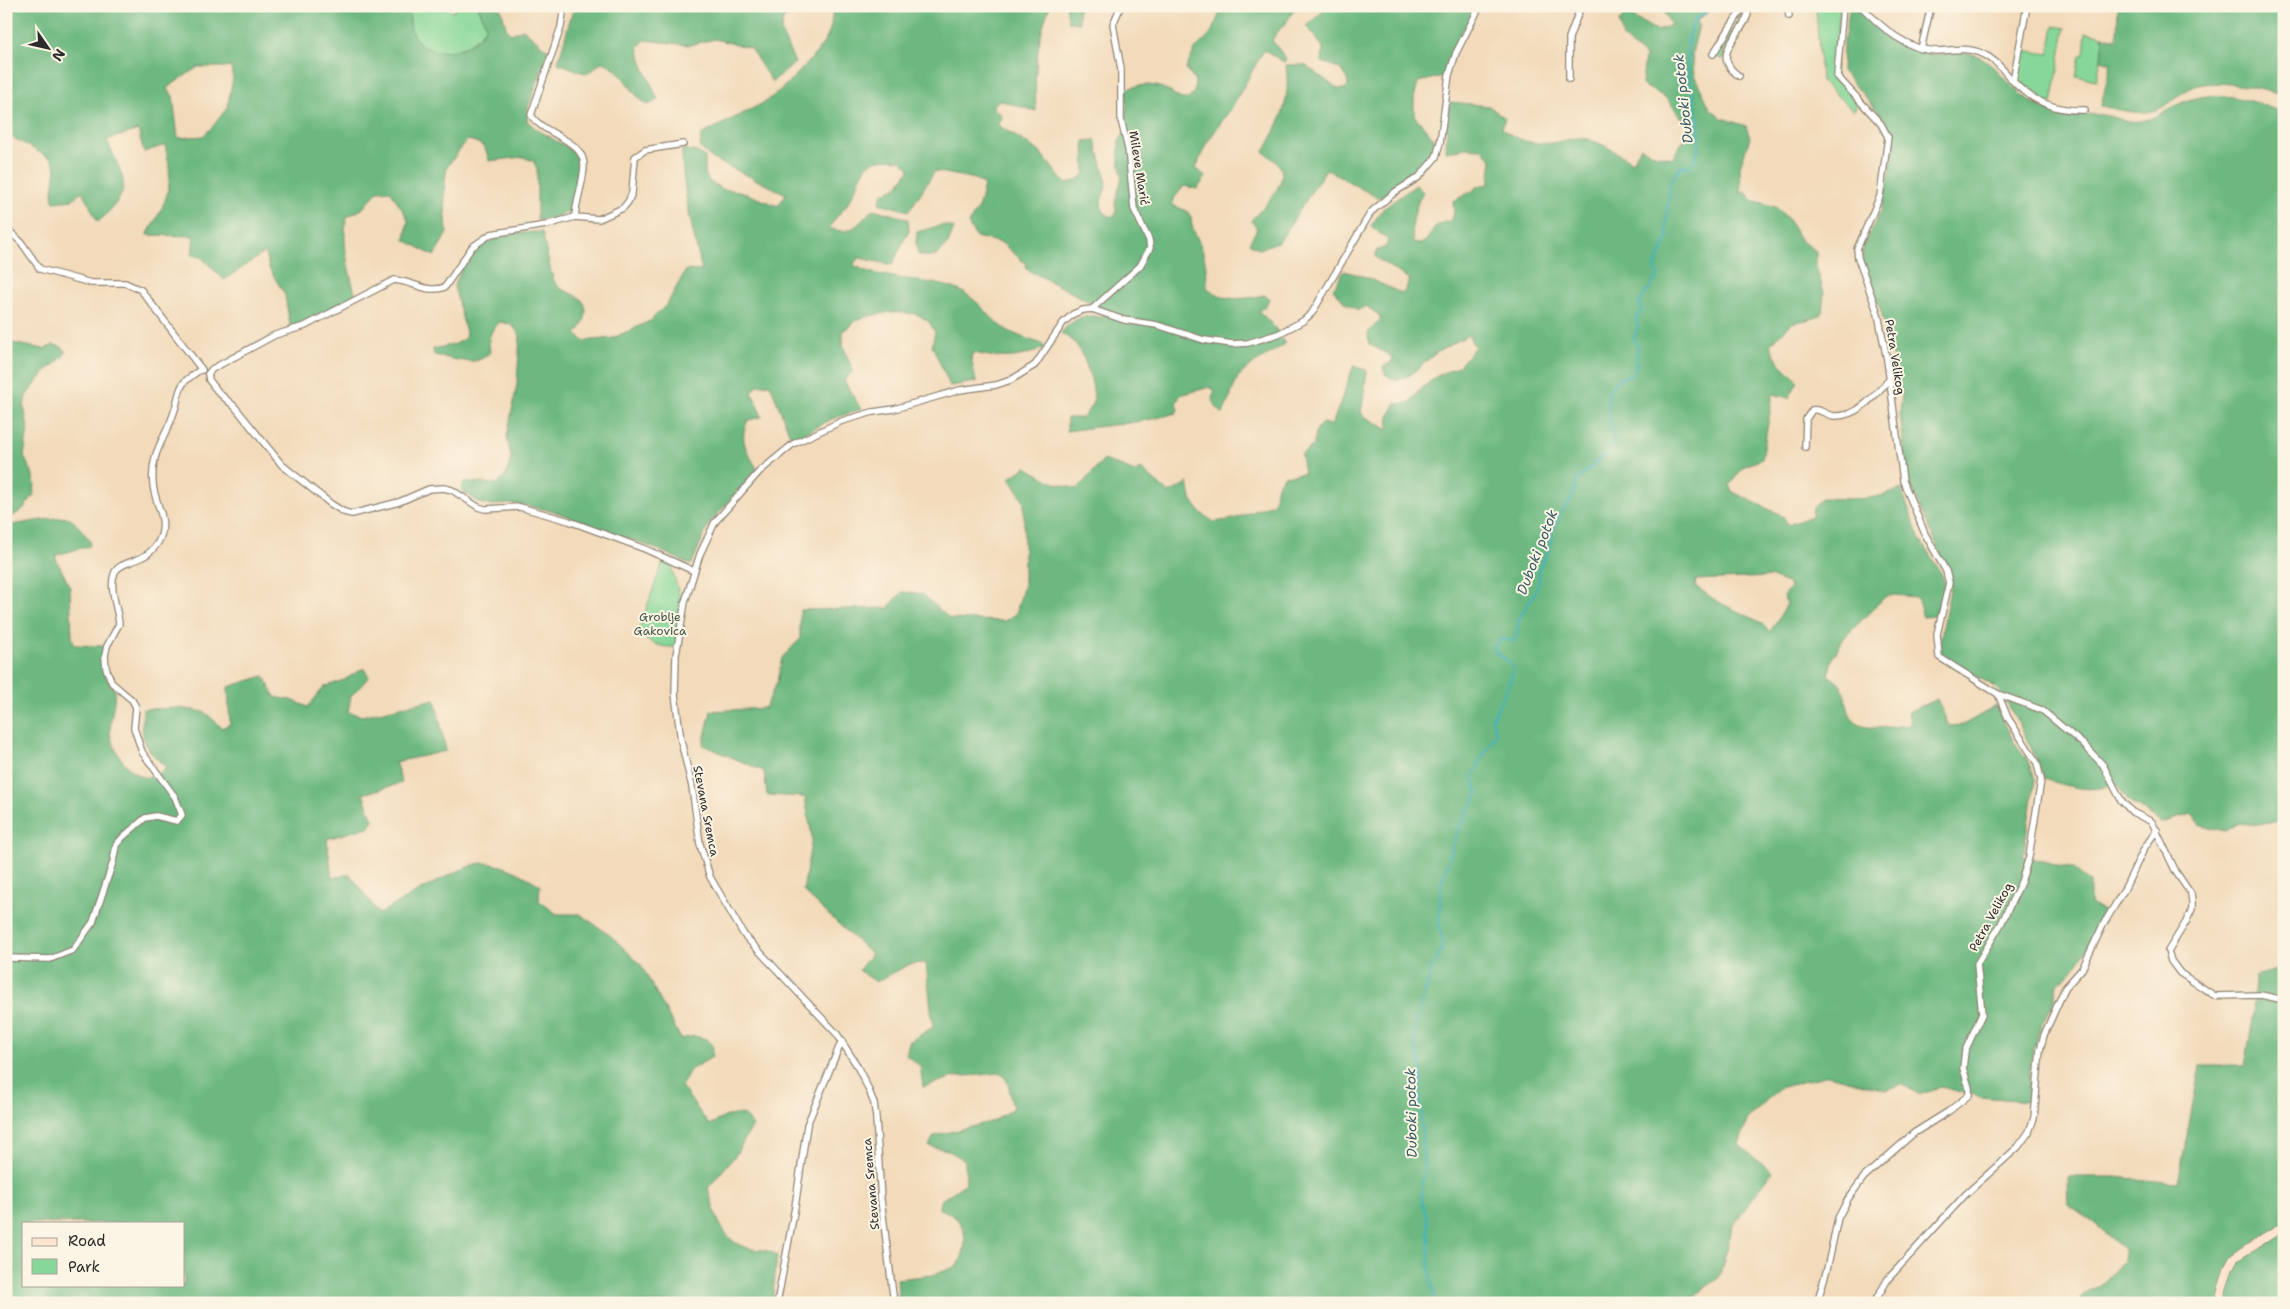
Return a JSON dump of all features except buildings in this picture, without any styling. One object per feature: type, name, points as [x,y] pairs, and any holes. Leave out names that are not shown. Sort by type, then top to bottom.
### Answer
[{"type":"street","points":[[564,6],[561,27],[531,115],[540,126],[580,150],[584,158],[584,168],[575,217]]},
{"type":"street","name":"Mileve Marić","points":[[1092,309],[1140,266],[1150,248],[1149,240],[1134,209],[1128,149],[1121,120],[1122,69],[1113,24],[1121,6]]},
{"type":"street","points":[[1092,309],[1124,320],[1157,325],[1204,340],[1233,344],[1248,343],[1278,334],[1303,321],[1312,313],[1371,212],[1395,192],[1419,177],[1436,157],[1440,143],[1449,75],[1456,53],[1480,6]]},
{"type":"street","points":[[1569,79],[1569,38],[1581,6]]},
{"type":"street","points":[[1713,54],[1744,6]]},
{"type":"street","points":[[1739,76],[1728,65],[1728,49],[1749,14],[1748,6]]},
{"type":"street","points":[[1787,6],[1789,16]]},
{"type":"street","name":"Petra Velikog","points":[[1844,6],[1837,76],[1881,124],[1888,136],[1880,196],[1857,250],[1861,270],[1878,314],[1903,481],[1925,534],[1946,571],[1949,583],[1937,634],[1939,656],[1998,694],[2042,710],[2083,744],[2103,765],[2112,780],[2120,800],[2132,812],[2152,822],[2176,872],[2191,894],[2192,909],[2168,951],[2176,968],[2198,986],[2215,996],[2261,995],[2284,1000]]},
{"type":"street","points":[[1861,6],[1882,27],[1910,45],[1921,49],[1976,51],[1991,59],[2032,98],[2048,106],[2064,110],[2085,110]]},
{"type":"street","points":[[1921,49],[1931,6]]},
{"type":"street","points":[[2013,81],[2027,6]]},
{"type":"street","points":[[683,144],[646,150],[635,156],[632,193],[623,208],[599,219],[575,217],[546,225],[491,234],[472,247],[445,287],[430,290],[402,280],[394,280],[304,326],[275,335],[212,369],[208,374],[209,380],[219,393],[235,407],[282,465],[338,509],[352,514],[399,502],[429,489],[444,488],[452,490],[478,507],[485,509],[520,507],[561,519],[646,549],[694,571]]},
{"type":"street","points":[[6,228],[21,242],[40,269],[91,283],[126,284],[141,290],[201,370],[208,374]]},
{"type":"street","name":"Stevana Sremca","points":[[894,1303],[881,1200],[874,1104],[856,1064],[842,1040],[744,934],[710,877],[700,844],[692,787],[681,741],[675,694],[676,655],[685,602],[694,571],[715,522],[760,472],[793,444],[842,421],[873,412],[894,409],[960,390],[996,385],[1011,380],[1035,365],[1063,323],[1073,314],[1092,309]]},
{"type":"street","points":[[6,958],[50,959],[72,950],[93,922],[113,862],[116,846],[123,837],[145,818],[156,816],[177,821],[182,815],[175,797],[142,752],[134,728],[136,707],[132,700],[112,683],[106,668],[105,656],[107,646],[119,624],[114,596],[115,572],[118,568],[141,559],[150,553],[159,540],[162,516],[153,486],[154,459],[175,410],[179,391],[184,383],[201,370]]},
{"type":"street","points":[[1805,447],[1806,418],[1812,410],[1818,410],[1832,416],[1850,414],[1872,398],[1889,380]]},
{"type":"street","name":"Petra Velikog","points":[[1817,1303],[1827,1270],[1838,1218],[1848,1199],[1864,1177],[1914,1132],[1949,1112],[1969,1095],[1970,1088],[1963,1068],[1965,1051],[1982,1014],[1976,964],[2001,924],[2021,882],[2029,857],[2041,780],[2036,763],[2008,718],[1998,694]]},
{"type":"street","points":[[1874,1303],[1888,1279],[1966,1195],[2018,1147],[2029,1132],[2034,1118],[2040,1050],[2044,1035],[2066,988],[2082,969],[2103,925],[2124,890],[2145,848],[2157,830]]},
{"type":"street","points":[[778,1298],[795,1207],[807,1125],[842,1040]]},
{"type":"street","points":[[2218,1303],[2229,1267],[2234,1258],[2284,1226]]},
{"type":"green space","points":[[6,6],[409,6],[411,30],[417,40],[426,47],[437,51],[448,51],[460,49],[471,44],[480,36],[486,26],[478,6],[499,6],[508,31],[511,34],[523,29],[549,51],[528,107],[527,121],[576,153],[580,166],[572,211],[546,220],[537,220],[537,168],[533,161],[523,157],[489,161],[487,152],[482,146],[467,140],[447,167],[444,188],[447,233],[434,256],[405,240],[408,219],[390,190],[378,191],[362,209],[347,217],[345,247],[356,296],[298,325],[290,326],[285,295],[269,268],[265,252],[224,280],[200,256],[192,255],[194,236],[147,235],[165,202],[168,192],[169,171],[165,145],[144,152],[138,130],[107,140],[122,175],[123,184],[118,201],[98,222],[82,191],[72,200],[54,202],[52,198],[56,169],[52,159],[6,134]],"holes":[[[198,67],[231,67],[233,79],[227,108],[203,136],[178,138],[173,96],[167,88]]]},
{"type":"green space","points":[[409,6],[446,6],[452,12],[461,6],[478,6],[486,26],[480,36],[470,43],[448,51],[437,51],[426,47],[417,40],[411,30]]},
{"type":"green space","points":[[574,6],[825,6],[798,8],[783,19],[781,32],[795,63],[772,82],[750,48],[715,39],[689,45],[645,40],[638,47],[642,63],[658,100],[648,105],[636,95],[621,75],[609,65],[602,62],[587,74],[558,63]]},
{"type":"green space","points":[[833,6],[1050,6],[1045,19],[1037,58],[1035,84],[1036,111],[999,100],[994,105],[994,110],[1002,115],[998,125],[1040,152],[1067,184],[1079,179],[1085,173],[1084,141],[1095,140],[1107,183],[1101,201],[1102,209],[1107,215],[1113,217],[1116,213],[1115,203],[1122,177],[1119,161],[1119,141],[1126,131],[1127,89],[1144,85],[1154,86],[1165,89],[1181,98],[1188,99],[1194,93],[1195,81],[1186,69],[1195,49],[1211,33],[1223,6],[1290,6],[1294,9],[1292,14],[1272,40],[1286,59],[1284,62],[1264,50],[1232,107],[1206,144],[1196,168],[1206,177],[1197,189],[1184,186],[1175,197],[1172,205],[1187,211],[1191,217],[1193,229],[1204,257],[1207,287],[1219,296],[1226,298],[1250,298],[1265,295],[1269,299],[1265,307],[1259,311],[1276,329],[1285,344],[1249,367],[1238,377],[1223,414],[1216,407],[1212,398],[1215,391],[1210,387],[1180,395],[1176,404],[1178,410],[1176,413],[1135,422],[1067,431],[1067,418],[1082,418],[1092,404],[1094,396],[1088,370],[1078,347],[1071,339],[1061,333],[1079,318],[1096,316],[1102,318],[1105,310],[1026,269],[1026,264],[1002,243],[976,237],[968,224],[979,206],[984,185],[975,179],[935,171],[909,211],[879,203],[883,193],[896,188],[910,169],[901,160],[878,160],[866,167],[850,200],[829,228],[844,231],[854,228],[873,209],[908,219],[909,230],[892,265],[860,258],[853,264],[873,273],[942,285],[962,291],[1004,328],[1018,336],[1043,344],[1044,348],[1025,355],[1009,357],[973,353],[971,357],[976,382],[950,386],[932,345],[935,332],[929,322],[917,314],[890,312],[860,318],[843,331],[843,346],[853,371],[844,381],[861,409],[832,419],[792,440],[770,384],[758,385],[752,392],[762,417],[748,420],[744,434],[747,451],[757,469],[709,524],[691,565],[659,550],[553,511],[517,504],[488,505],[480,503],[461,490],[464,482],[498,484],[506,475],[511,458],[507,437],[517,384],[520,335],[511,324],[500,322],[491,332],[489,339],[490,352],[478,360],[464,361],[434,355],[433,349],[456,344],[465,338],[466,333],[454,286],[469,255],[479,246],[496,238],[514,234],[542,232],[549,266],[555,282],[562,289],[578,297],[585,305],[586,315],[576,334],[584,341],[613,338],[650,321],[667,304],[686,270],[702,271],[686,196],[682,149],[697,152],[705,157],[705,174],[709,181],[722,189],[739,191],[778,206],[786,194],[713,159],[700,148],[701,135],[767,101],[783,88],[825,41],[830,30]]},
{"type":"green space","points":[[1066,6],[1078,6],[1079,23],[1069,22]]},
{"type":"green space","points":[[1324,6],[1479,6],[1462,31],[1444,76],[1418,82],[1414,98],[1414,115],[1435,143],[1435,150],[1423,167],[1394,190],[1378,198],[1326,169],[1280,241],[1259,249],[1249,243],[1257,229],[1251,220],[1277,190],[1282,175],[1278,164],[1264,152],[1280,120],[1286,100],[1286,65],[1305,65],[1338,89],[1345,89],[1348,85],[1345,75],[1340,69],[1322,62],[1323,47],[1306,26],[1322,12]]},
{"type":"green space","points":[[1661,6],[1715,6],[1697,21],[1699,25],[1692,53],[1694,75],[1710,108],[1722,118],[1746,126],[1750,138],[1740,166],[1741,193],[1745,191],[1752,200],[1776,207],[1787,218],[1801,241],[1816,251],[1816,266],[1824,293],[1822,314],[1815,318],[1792,323],[1770,345],[1778,361],[1798,381],[1789,398],[1773,394],[1762,459],[1743,467],[1730,485],[1733,492],[1783,516],[1788,525],[1812,516],[1813,508],[1822,498],[1853,499],[1881,496],[1901,489],[1920,540],[1941,573],[1945,584],[1935,616],[1923,617],[1917,597],[1894,595],[1885,597],[1844,638],[1833,657],[1828,675],[1838,682],[1843,689],[1852,718],[1861,725],[1868,727],[1884,728],[1911,725],[1908,712],[1937,699],[1949,726],[1963,725],[1996,706],[2014,742],[2027,759],[2035,779],[2023,856],[2074,869],[2090,882],[2090,904],[2105,912],[2091,942],[2074,969],[2057,984],[2053,1004],[2041,1025],[2031,1060],[2028,1101],[1981,1097],[1941,1087],[1918,1094],[1902,1084],[1886,1090],[1828,1075],[1779,1088],[1748,1118],[1739,1145],[1772,1172],[1733,1225],[1720,1275],[1688,1303],[899,1303],[897,1279],[933,1275],[958,1266],[964,1249],[965,1240],[961,1224],[949,1213],[939,1209],[940,1201],[966,1183],[965,1160],[947,1150],[929,1146],[934,1136],[994,1121],[1013,1108],[1008,1083],[1002,1073],[954,1077],[923,1087],[920,1066],[906,1055],[909,1042],[933,1027],[926,963],[910,964],[876,982],[859,970],[871,954],[803,891],[812,838],[805,797],[767,795],[764,771],[703,745],[711,711],[765,708],[777,682],[782,658],[800,639],[800,610],[888,608],[902,592],[922,594],[950,619],[1004,621],[1016,614],[1024,584],[1024,501],[1010,478],[1026,467],[1052,482],[1077,489],[1104,460],[1135,472],[1141,469],[1169,493],[1188,483],[1191,499],[1201,513],[1214,522],[1234,519],[1274,503],[1277,485],[1284,476],[1304,473],[1301,455],[1314,445],[1315,433],[1322,423],[1332,425],[1354,365],[1367,371],[1361,414],[1388,430],[1389,417],[1395,404],[1409,403],[1421,389],[1437,376],[1459,366],[1475,347],[1468,335],[1436,353],[1410,375],[1396,381],[1385,374],[1383,366],[1391,363],[1393,357],[1369,344],[1368,333],[1380,320],[1380,316],[1366,306],[1358,310],[1345,303],[1333,289],[1344,271],[1366,277],[1403,294],[1410,280],[1375,257],[1377,250],[1386,247],[1388,240],[1371,226],[1383,209],[1416,185],[1423,192],[1414,216],[1412,236],[1413,242],[1421,244],[1435,227],[1450,221],[1454,213],[1453,201],[1473,191],[1477,186],[1489,184],[1492,160],[1482,149],[1465,148],[1446,152],[1450,102],[1489,106],[1505,118],[1502,128],[1512,136],[1525,141],[1546,143],[1579,138],[1600,144],[1632,162],[1641,147],[1650,153],[1672,158],[1691,129],[1665,97],[1642,85],[1645,56],[1623,38],[1619,21],[1628,14],[1657,31],[1671,25]],"holes":[[[1771,577],[1788,583],[1790,588],[1783,595],[1787,604],[1770,632],[1760,622],[1718,602],[1695,586],[1696,580]]]},
{"type":"green space","points":[[1816,6],[1840,6],[1835,77],[1857,102],[1853,110],[1821,81]]},
{"type":"green space","points":[[1850,6],[1858,6],[1882,31],[1900,44],[1921,52],[1933,54],[1967,53],[1984,59],[2025,97],[2042,108],[2055,113],[2066,115],[2098,114],[2126,121],[2140,121],[2161,114],[2194,98],[2220,96],[2246,100],[2284,113],[2284,820],[2259,825],[2239,823],[2226,831],[2201,826],[2192,814],[2161,823],[2128,800],[2116,783],[2090,789],[2062,785],[2045,779],[2037,760],[2001,693],[1989,683],[1953,663],[1941,652],[1940,643],[1951,584],[1948,571],[1908,479],[1900,414],[1902,394],[1881,311],[1862,260],[1863,245],[1881,211],[1893,156],[1892,136],[1888,125],[1842,71],[1843,46]]},
{"type":"green space","points":[[2118,6],[2284,6],[2284,96],[2251,87],[2213,83],[2193,87],[2165,106],[2154,111],[2131,112],[2101,106],[2111,63],[2101,60],[2103,36],[2117,39]]},
{"type":"green space","points":[[1746,9],[1747,12],[1725,49],[1723,59],[1715,57]]},
{"type":"green space","points":[[2054,26],[2065,28],[2052,104],[2033,96],[2016,77],[2022,50],[2049,54]]},
{"type":"green space","points":[[2086,32],[2103,36],[2101,60],[2096,80],[2076,76],[2080,55],[2084,55]]},
{"type":"green space","points":[[942,225],[954,228],[948,244],[936,256],[918,254],[917,232]]},
{"type":"green space","points":[[6,342],[44,349],[54,345],[62,347],[66,352],[62,358],[46,371],[26,396],[24,407],[28,428],[24,457],[32,472],[35,485],[33,496],[24,508],[8,520],[11,525],[70,518],[90,541],[90,546],[56,555],[56,559],[70,587],[72,638],[75,645],[103,646],[104,670],[115,690],[110,732],[111,739],[124,762],[136,774],[143,777],[157,775],[167,768],[149,749],[143,736],[143,709],[180,708],[205,712],[222,728],[230,724],[228,687],[264,676],[275,697],[291,700],[308,707],[324,687],[344,680],[364,668],[369,677],[351,696],[348,712],[362,716],[435,699],[446,751],[395,762],[402,783],[363,794],[373,820],[368,827],[327,839],[332,878],[350,874],[379,914],[431,884],[462,869],[483,863],[498,865],[513,870],[540,885],[539,901],[557,914],[580,914],[611,936],[641,965],[681,1039],[694,1036],[707,1039],[713,1047],[712,1057],[690,1070],[681,1086],[709,1125],[727,1116],[743,1114],[753,1126],[734,1157],[708,1188],[720,1224],[731,1239],[747,1248],[767,1251],[777,1256],[772,1303],[6,1303]]},
{"type":"green space","name":"Groblje Gakovica","points":[[663,562],[671,566],[682,604],[675,647],[659,645],[637,634]]},
{"type":"green space","points":[[2277,970],[2284,974],[2284,1303],[2078,1303],[2082,1297],[2105,1281],[2124,1260],[2123,1249],[2094,1223],[2068,1205],[2067,1177],[2115,1177],[2178,1183],[2200,1066],[2245,1066],[2253,1019],[2255,976]]},
{"type":"waterway","name":"Duboki potok","points":[[1436,1303],[1430,1272],[1428,1221],[1422,1202],[1424,1170],[1420,1092],[1422,1069],[1415,1046],[1415,1030],[1430,974],[1443,946],[1439,921],[1441,884],[1457,832],[1478,793],[1473,777],[1496,733],[1492,719],[1511,679],[1513,670],[1510,664],[1495,652],[1494,646],[1501,639],[1513,641],[1516,638],[1518,621],[1535,592],[1539,580],[1538,571],[1551,546],[1551,535],[1560,514],[1571,500],[1577,480],[1607,452],[1614,440],[1608,399],[1614,383],[1621,378],[1633,375],[1635,369],[1638,350],[1634,338],[1638,328],[1636,319],[1642,309],[1639,303],[1658,276],[1655,267],[1668,237],[1666,229],[1670,182],[1681,166],[1689,167],[1697,153],[1699,137],[1698,118],[1687,56],[1689,37],[1695,20],[1714,6]]}]
